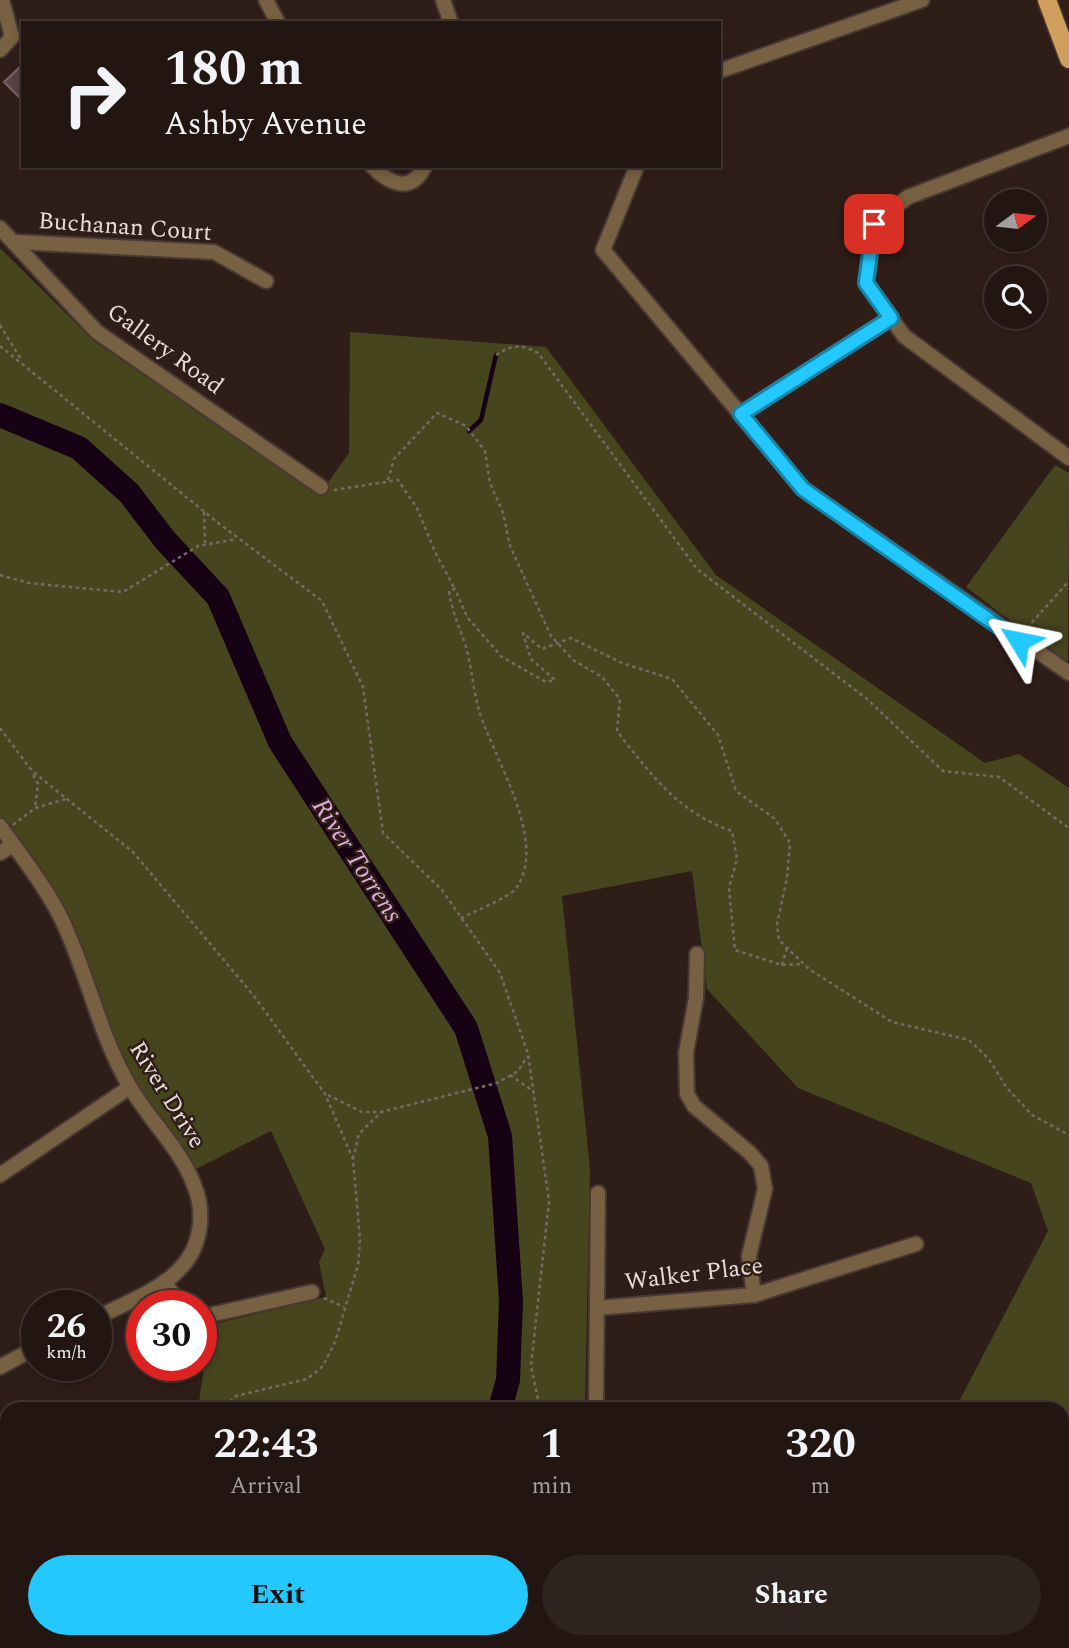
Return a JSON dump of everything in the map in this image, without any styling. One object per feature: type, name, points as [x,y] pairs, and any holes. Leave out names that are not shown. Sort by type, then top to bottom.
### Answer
[{"type":"main road","points":[[1047,0],[1068,55]]},
{"type":"street","points":[[0,50],[17,40],[2,0]]},
{"type":"street","points":[[266,0],[277,21]]},
{"type":"street","points":[[443,0],[450,21]]},
{"type":"street","points":[[721,70],[922,0]]},
{"type":"street","points":[[1069,136],[908,197],[874,224],[866,283],[904,336],[1069,458]]},
{"type":"street","points":[[374,168],[387,182],[402,184],[421,175],[424,168]]},
{"type":"street","points":[[636,168],[603,250],[803,489],[1069,673]]},
{"type":"street","name":"Gallery Road","points":[[0,228],[16,242],[97,332],[321,487]]},
{"type":"street","name":"Buchanan Court","points":[[16,242],[214,252],[266,281]]},
{"type":"street","points":[[741,414],[891,318]]},
{"type":"street","points":[[0,853],[6,834]]},
{"type":"street","name":"River Drive","points":[[6,834],[62,920],[106,1038],[130,1087],[186,1168],[198,1199],[201,1216],[196,1242],[182,1266],[163,1282],[112,1309]]},
{"type":"street","points":[[696,954],[695,998],[685,1063],[687,1094],[694,1106],[750,1153],[761,1166],[765,1189],[749,1256],[754,1295]]},
{"type":"street","points":[[0,1175],[130,1087]]},
{"type":"street","points":[[596,1402],[598,1193]]},
{"type":"street","name":"Walker Place","points":[[597,1308],[754,1295],[916,1244]]},
{"type":"street","points":[[163,1282],[170,1290]]},
{"type":"street","points":[[217,1313],[312,1292]]},
{"type":"street","points":[[0,1367],[21,1356]]},
{"type":"path","points":[[0,324],[23,364]]},
{"type":"path","points":[[496,355],[508,347],[522,345],[538,353],[697,569],[867,699],[943,771],[999,777],[1069,828]]},
{"type":"path","points":[[0,346],[204,512],[322,601],[363,687],[383,833],[442,890],[500,973],[528,1055],[550,1201],[531,1366],[539,1402]]},
{"type":"path","points":[[388,480],[394,459],[437,413],[466,426],[485,451],[490,483],[503,513],[510,546],[551,636],[573,660],[602,677],[620,699],[617,731],[658,782],[704,821],[732,831],[737,859],[729,888],[735,950],[782,965],[804,964]]},
{"type":"path","points":[[321,487],[328,491],[398,480],[406,488],[467,617],[502,657],[546,682],[555,680],[531,659],[523,633],[542,649],[571,638],[622,663],[672,679],[718,735],[736,791],[775,819],[790,843],[778,925],[779,940],[804,964],[892,1022],[969,1040],[989,1059],[1006,1087],[1032,1115],[1069,1135]]},
{"type":"path","points":[[204,512],[205,543]]},
{"type":"path","points":[[0,575],[29,583],[99,592],[123,592],[149,579],[205,543],[238,538]]},
{"type":"path","points":[[1023,634],[1069,581]]},
{"type":"path","points":[[455,589],[449,591],[453,616],[466,647],[479,710],[501,769],[520,806],[525,846],[523,876],[515,890],[461,918]]},
{"type":"path","points":[[0,728],[32,771],[38,784],[35,808]]},
{"type":"path","points":[[32,771],[133,852],[254,996],[325,1094],[353,1158],[360,1240],[358,1265],[335,1342],[323,1366],[307,1379],[236,1396],[230,1402]]},
{"type":"path","points":[[6,834],[35,808],[66,799]]},
{"type":"path","points":[[782,965],[787,948]]},
{"type":"path","points":[[325,1094],[362,1112],[381,1112],[497,1083],[518,1071],[528,1055]]},
{"type":"path","points":[[510,1075],[533,1092]]},
{"type":"path","points":[[353,1158],[359,1134],[381,1112]]},
{"type":"path","points":[[312,1292],[345,1308]]},
{"type":"shaded area","points":[[0,248],[95,342],[319,495],[349,453],[350,332],[546,347],[716,575],[985,763],[1019,754],[1069,788],[1069,1402],[959,1402],[1048,1231],[1031,1183],[798,1088],[707,989],[692,871],[562,896],[590,1169],[585,1402],[199,1402],[202,1381],[217,1381],[217,1323],[326,1297],[319,1262],[325,1249],[271,1131],[194,1170],[136,1084],[116,1043],[69,918],[0,817]]},
{"type":"shaded area","points":[[1055,465],[1069,473],[1068,665],[966,587]]},
{"type":"building","points":[[21,66],[21,99],[4,82]]},
{"type":"waterway","points":[[469,431],[481,420],[496,355]]},
{"type":"waterway","name":"River Torrens","points":[[0,415],[79,448],[129,493],[165,540],[218,597],[280,742],[466,1028],[500,1136],[511,1302],[508,1380],[502,1402]]},
{"type":"route","points":[[874,224],[866,283],[891,318],[741,414],[803,489],[1019,641]]}]
